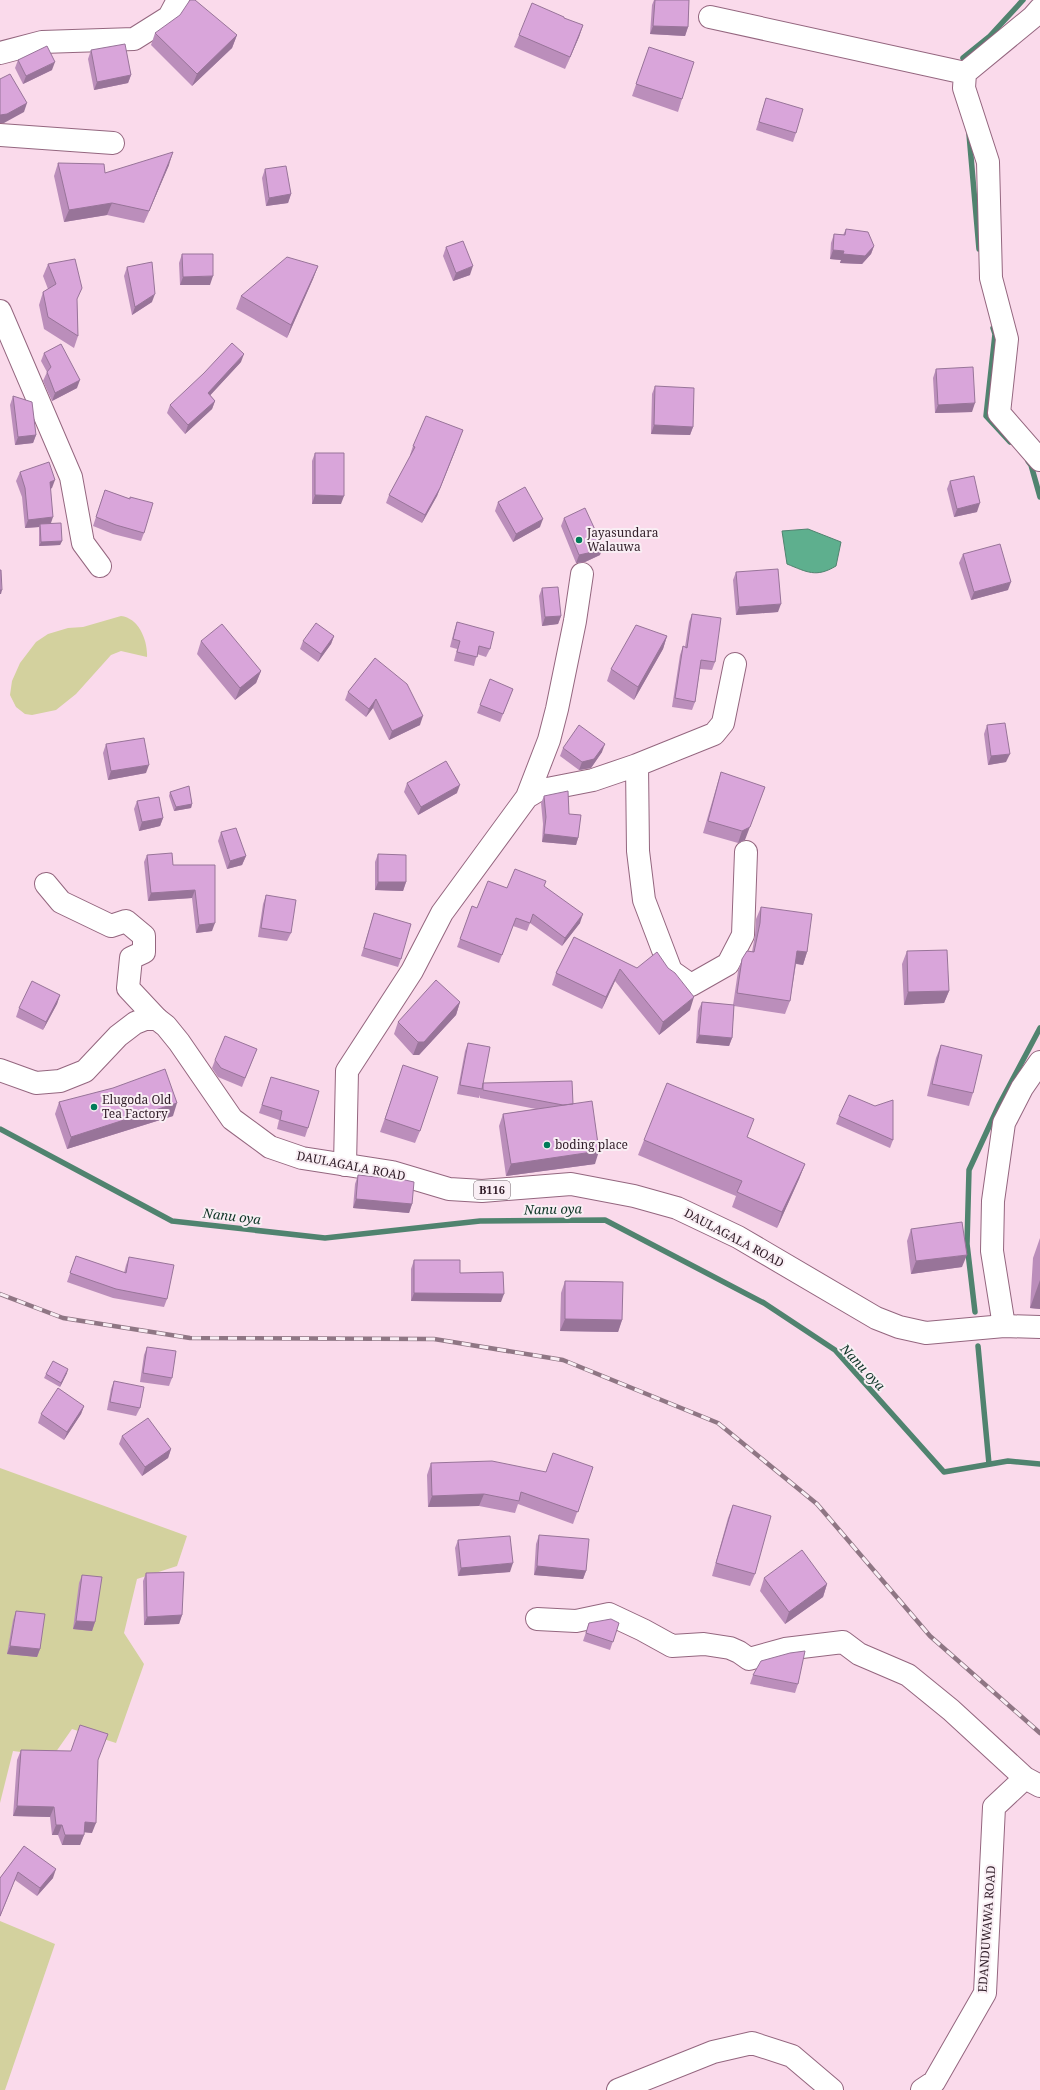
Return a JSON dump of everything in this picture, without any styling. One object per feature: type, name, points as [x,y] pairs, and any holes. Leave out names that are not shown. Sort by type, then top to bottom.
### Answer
[{"type":"street","points":[[0,53],[42,42],[134,39],[169,16],[178,0]]},
{"type":"street","points":[[1040,9],[1033,17],[965,73],[964,88],[988,162],[992,278],[1007,339],[999,413],[1040,460]]},
{"type":"street","points":[[710,17],[965,73]]},
{"type":"street","points":[[0,135],[113,144]]},
{"type":"street","points":[[0,311],[71,477],[83,543],[100,566]]},
{"type":"street","points":[[345,1165],[348,1071],[412,971],[442,913],[527,797],[549,740],[557,709],[575,621],[582,574]]},
{"type":"street","points":[[527,797],[537,791],[593,780],[637,765],[714,734],[723,723],[735,664]]},
{"type":"street","points":[[637,765],[638,851],[644,900],[671,971],[691,985],[728,964],[743,935],[746,852]]},
{"type":"street","name":"DAULAGALA ROAD","points":[[46,884],[60,902],[111,926],[126,921],[144,936],[144,952],[131,958],[128,988],[180,1042],[232,1119],[270,1147],[302,1158],[392,1172],[449,1189],[482,1191],[571,1184],[634,1196],[677,1208],[738,1237],[876,1318],[899,1327],[926,1332],[1004,1326],[1040,1327]]},
{"type":"street","points":[[0,1070],[36,1083],[60,1081],[85,1071],[118,1036],[135,1023],[145,1019],[157,1019]]},
{"type":"street","points":[[1004,1326],[992,1251],[993,1201],[1004,1123],[1022,1088],[1040,1062]]},
{"type":"street","points":[[538,1618],[576,1621],[609,1614],[672,1646],[704,1644],[730,1648],[749,1659],[785,1649],[843,1642],[858,1654],[908,1675],[1033,1782]]},
{"type":"street","name":"EDANDUWAWA ROAD","points":[[922,2090],[934,2082],[985,1993],[994,1807],[1033,1782]]},
{"type":"street","points":[[618,2090],[713,2052],[752,2043],[792,2056],[832,2090]]},
{"type":"shaded area","points":[[808,529],[841,542],[836,566],[829,570],[817,573],[806,571],[787,564],[782,531]]},
{"type":"shaded area","points":[[121,616],[133,621],[141,631],[146,644],[147,657],[121,651],[111,655],[76,694],[56,710],[32,715],[25,714],[16,707],[10,695],[12,681],[20,663],[36,642],[48,634],[68,628],[83,627]]},
{"type":"shaded area","points":[[0,1468],[187,1536],[177,1566],[137,1579],[124,1633],[144,1664],[116,1743],[72,1729],[53,1756],[13,1751],[0,1803]]},
{"type":"shaded area","points":[[0,1921],[55,1944],[5,2090],[0,2090]]},
{"type":"building","points":[[190,0],[195,0],[237,35],[197,74],[155,33],[180,15]]},
{"type":"building","points":[[655,0],[689,0],[688,27],[653,26]]},
{"type":"building","points":[[532,3],[583,25],[570,57],[519,35]]},
{"type":"building","points":[[125,44],[131,75],[97,82],[91,50]]},
{"type":"building","points":[[47,46],[55,62],[26,76],[18,60]]},
{"type":"building","points":[[649,47],[694,62],[682,99],[636,84]]},
{"type":"building","points":[[10,74],[27,103],[7,114],[0,115],[0,79]]},
{"type":"building","points":[[766,98],[803,109],[796,133],[759,122]]},
{"type":"building","points":[[173,152],[149,211],[112,203],[69,210],[58,163],[104,164],[105,173]]},
{"type":"building","points":[[286,166],[291,194],[269,198],[265,169]]},
{"type":"building","points":[[846,229],[868,232],[874,246],[865,256],[843,254],[844,251],[833,250],[834,234],[845,235]]},
{"type":"building","points":[[463,241],[473,266],[456,273],[446,247]]},
{"type":"building","points":[[182,254],[213,254],[213,276],[183,277]]},
{"type":"building","points":[[287,257],[318,266],[291,325],[241,296]]},
{"type":"building","points":[[75,259],[82,288],[77,299],[78,336],[48,317],[43,292],[56,284],[48,264]]},
{"type":"building","points":[[152,262],[155,294],[135,307],[127,267]]},
{"type":"building","points":[[232,343],[244,354],[208,393],[215,401],[188,425],[170,405],[204,373]]},
{"type":"building","points":[[61,344],[80,380],[55,393],[47,372],[51,367],[44,353]]},
{"type":"building","points":[[973,367],[975,403],[938,405],[936,369]]},
{"type":"building","points":[[655,386],[694,388],[693,427],[654,425]]},
{"type":"building","points":[[13,396],[32,402],[36,435],[18,437]]},
{"type":"building","points":[[426,416],[463,430],[440,488],[425,515],[389,495],[415,447],[413,446]]},
{"type":"building","points":[[315,453],[344,453],[344,496],[315,495]]},
{"type":"building","points":[[49,462],[55,480],[50,482],[53,517],[28,520],[25,488],[20,472]]},
{"type":"building","points":[[974,476],[980,503],[957,509],[950,481]]},
{"type":"building","points":[[525,487],[543,519],[516,534],[498,502]]},
{"type":"building","points":[[105,490],[130,499],[130,497],[153,503],[144,533],[116,525],[96,517]]},
{"type":"building","name":"Jayasundara Walauwa","points":[[585,508],[603,547],[579,555],[564,518]]},
{"type":"building","points":[[61,523],[62,541],[41,542],[40,524]]},
{"type":"building","points":[[1000,544],[1011,582],[974,592],[963,554]]},
{"type":"building","points":[[778,569],[781,604],[739,607],[736,572]]},
{"type":"building","points":[[1,570],[2,590],[0,590]]},
{"type":"building","points":[[558,587],[561,616],[545,617],[542,588]]},
{"type":"building","points":[[692,614],[721,618],[715,662],[701,660],[695,702],[675,698],[683,646],[687,648]]},
{"type":"building","points":[[457,622],[494,632],[490,649],[479,646],[477,657],[457,652],[460,641],[453,639]]},
{"type":"building","points":[[316,623],[334,636],[321,654],[303,641]]},
{"type":"building","points":[[222,624],[261,671],[240,688],[201,641]]},
{"type":"building","points":[[636,625],[667,636],[638,687],[611,669]]},
{"type":"building","points":[[375,658],[407,684],[423,716],[392,731],[376,699],[369,709],[348,692]]},
{"type":"building","points":[[490,679],[513,689],[503,714],[480,705]]},
{"type":"building","points":[[1005,723],[1010,754],[991,756],[987,725]]},
{"type":"building","points":[[579,725],[605,744],[594,759],[582,762],[563,748]]},
{"type":"building","points":[[144,738],[149,765],[111,771],[106,744]]},
{"type":"building","points":[[446,761],[460,785],[421,807],[407,783]]},
{"type":"building","points":[[721,772],[765,787],[750,827],[742,831],[708,821]]},
{"type":"building","points":[[189,786],[192,804],[176,807],[170,792]]},
{"type":"building","points":[[568,791],[569,814],[581,815],[578,838],[544,834],[546,817],[544,796]]},
{"type":"building","points":[[159,797],[163,818],[142,822],[137,801]]},
{"type":"building","points":[[236,828],[246,856],[230,861],[221,832]]},
{"type":"building","points":[[172,853],[173,865],[215,865],[215,923],[199,925],[195,890],[151,893],[147,855]]},
{"type":"building","points":[[378,854],[406,855],[406,882],[378,882]]},
{"type":"building","points":[[515,869],[546,881],[544,886],[583,914],[565,938],[533,914],[530,923],[516,918],[502,955],[460,939],[472,906],[477,908],[488,881],[507,888]]},
{"type":"building","points":[[266,895],[296,900],[291,933],[261,928]]},
{"type":"building","points":[[761,907],[812,914],[807,952],[797,951],[790,1001],[737,993],[742,959],[747,951],[754,952],[760,923]]},
{"type":"building","points":[[374,913],[411,924],[401,959],[364,948]]},
{"type":"building","points":[[574,937],[637,968],[657,952],[668,968],[675,973],[694,997],[663,1022],[620,969],[606,997],[556,973]]},
{"type":"building","points":[[947,950],[949,991],[908,992],[907,951]]},
{"type":"building","points":[[436,980],[460,1002],[424,1042],[418,1042],[398,1022]]},
{"type":"building","points":[[32,981],[60,995],[46,1022],[19,1008]]},
{"type":"building","points":[[702,1002],[734,1005],[732,1038],[699,1035]]},
{"type":"building","points":[[225,1036],[257,1049],[245,1078],[221,1068],[215,1060]]},
{"type":"building","points":[[468,1043],[490,1047],[482,1089],[460,1085]]},
{"type":"building","points":[[941,1045],[982,1055],[973,1093],[932,1084]]},
{"type":"building","points":[[403,1065],[438,1077],[420,1131],[385,1119]]},
{"type":"building","points":[[165,1069],[177,1103],[71,1137],[59,1102],[113,1088]]},
{"type":"building","points":[[271,1077],[319,1091],[308,1128],[280,1120],[282,1111],[262,1105]]},
{"type":"building","points":[[572,1081],[573,1104],[563,1105],[483,1090],[483,1083]]},
{"type":"building","points":[[667,1083],[754,1119],[747,1137],[805,1164],[782,1212],[737,1192],[742,1181],[644,1140]]},
{"type":"building","points":[[849,1095],[875,1106],[893,1100],[893,1140],[839,1116]]},
{"type":"building","name":"boding place","points":[[592,1101],[599,1151],[511,1164],[503,1114]]},
{"type":"building","points":[[358,1175],[414,1182],[412,1204],[356,1199]]},
{"type":"building","points":[[962,1222],[967,1255],[916,1261],[911,1229]]},
{"type":"building","points":[[76,1256],[126,1273],[129,1257],[174,1265],[167,1299],[116,1289],[70,1273]]},
{"type":"building","points":[[414,1260],[460,1260],[460,1273],[503,1272],[504,1294],[414,1293]]},
{"type":"building","points":[[565,1281],[623,1282],[622,1320],[565,1319]]},
{"type":"building","points":[[147,1347],[176,1351],[172,1378],[143,1373]]},
{"type":"building","points":[[53,1361],[68,1369],[61,1383],[46,1374]]},
{"type":"building","points":[[114,1381],[144,1387],[140,1408],[110,1402]]},
{"type":"building","points":[[58,1388],[84,1406],[67,1432],[41,1414]]},
{"type":"building","points":[[148,1418],[171,1449],[145,1467],[122,1436]]},
{"type":"building","points":[[553,1453],[593,1467],[578,1512],[521,1492],[519,1501],[484,1494],[432,1496],[431,1463],[492,1461],[546,1472]]},
{"type":"building","points":[[733,1505],[771,1516],[755,1574],[716,1563]]},
{"type":"building","points":[[539,1535],[589,1539],[586,1571],[537,1566]]},
{"type":"building","points":[[510,1536],[513,1563],[461,1568],[458,1540]]},
{"type":"building","points":[[802,1550],[827,1584],[789,1612],[764,1578]]},
{"type":"building","points":[[184,1572],[182,1615],[147,1617],[146,1573]]},
{"type":"building","points":[[82,1575],[102,1577],[95,1622],[76,1621]]},
{"type":"building","points":[[16,1611],[45,1614],[40,1649],[10,1646]]},
{"type":"building","points":[[611,1619],[619,1623],[613,1642],[586,1633],[589,1623]]},
{"type":"building","points":[[805,1651],[798,1684],[753,1675],[761,1661],[790,1653]]},
{"type":"building","points":[[80,1725],[108,1734],[98,1760],[96,1823],[85,1822],[84,1835],[65,1835],[62,1825],[56,1825],[54,1807],[17,1806],[21,1750],[71,1751]]},
{"type":"building","points":[[24,1846],[56,1869],[40,1888],[18,1872],[0,1916],[0,1878]]},
{"type":"waterway","points":[[963,58],[989,37],[1023,0]]},
{"type":"waterway","points":[[969,134],[979,249]]},
{"type":"waterway","points":[[993,328],[995,334],[986,416],[1010,442]]},
{"type":"waterway","points":[[1028,461],[1031,465],[1040,497]]},
{"type":"waterway","points":[[975,1312],[967,1244],[969,1170],[999,1105],[1040,1028]]},
{"type":"waterway","name":"Nanu oya","points":[[0,1129],[172,1221],[325,1238],[480,1221],[605,1220],[764,1303],[835,1350],[944,1472],[1008,1461],[1040,1464]]},
{"type":"waterway","points":[[978,1346],[989,1464]]},
{"type":"railway","points":[[0,1294],[63,1318],[190,1338],[434,1339],[563,1360],[718,1423],[817,1504],[930,1636],[1040,1733]]},
{"type":"place","name":"Jayasundara Walauwa","points":[[579,540]]},
{"type":"place","name":"Elugoda Old Tea Factory","points":[[94,1107]]},
{"type":"place","name":"boding place","points":[[547,1145]]}]
